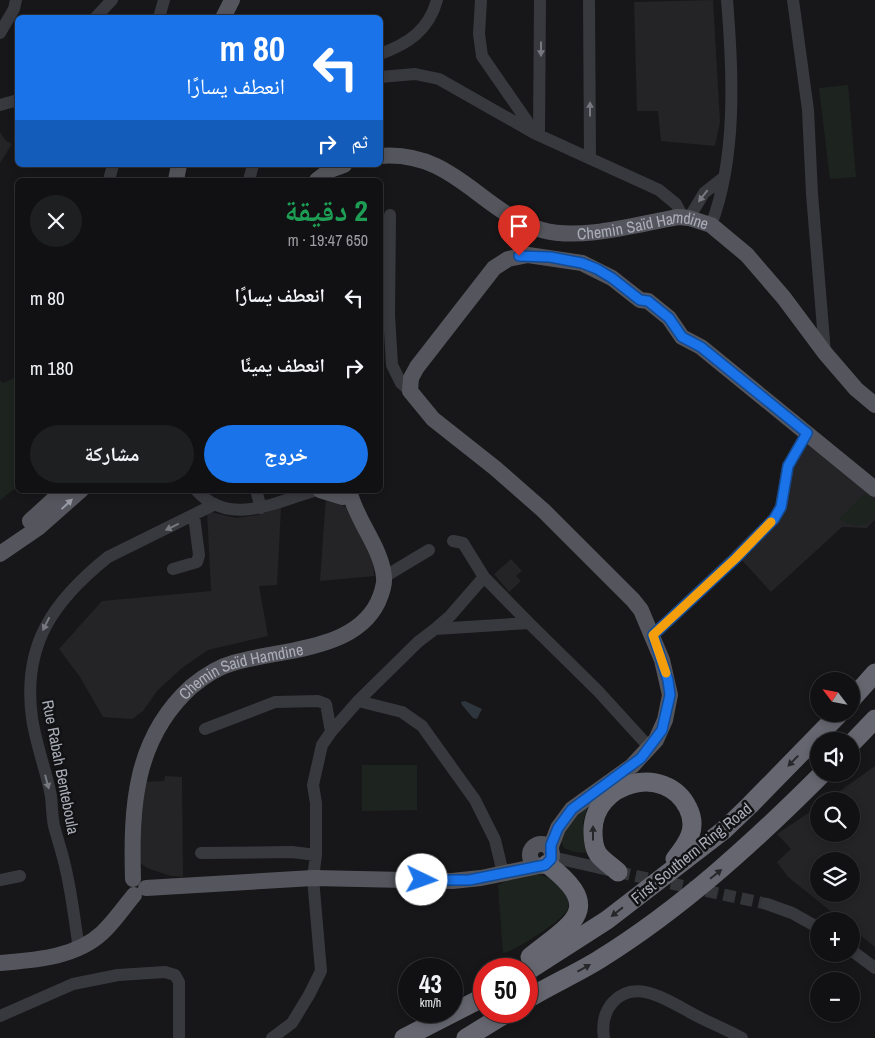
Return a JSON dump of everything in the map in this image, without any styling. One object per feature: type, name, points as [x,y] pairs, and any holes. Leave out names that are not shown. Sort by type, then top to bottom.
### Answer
[{"type":"highway","points":[[860,690],[875,673]]},
{"type":"highway","points":[[860,735],[875,719]]},
{"type":"highway","name":"First Southern Ring Road","points":[[538,964],[606,920],[724,830],[831,722]]},
{"type":"highway","points":[[618,872],[597,853],[593,841],[593,826],[598,810],[604,800],[622,788],[645,781],[657,782],[672,788],[682,798],[691,813],[693,825],[691,836],[662,877]]},
{"type":"highway","name":"First Southern Ring Road","points":[[538,994],[600,960],[666,914],[721,870],[814,782]]},
{"type":"highway","points":[[531,958],[570,926],[579,912],[579,901],[570,882],[543,855]]},
{"type":"highway","points":[[538,1003],[550,995],[563,980]]},
{"type":"highway","points":[[404,1038],[473,1003]]},
{"type":"highway","points":[[466,1038],[490,1023]]},
{"type":"highway","points":[[486,1038],[508,1023]]},
{"type":"main road","points":[[224,15],[232,0]]},
{"type":"main road","points":[[235,15],[242,0]]},
{"type":"main road","name":"Chemin Saïd Hamdine","points":[[383,156],[399,156],[439,166],[515,218],[544,231],[578,234],[686,217],[712,225],[747,255],[784,298],[825,353],[856,389],[875,405]]},
{"type":"main road","points":[[320,178],[330,170],[338,167]]},
{"type":"main road","points":[[0,963],[49,957],[79,949],[102,934],[137,887],[314,878],[452,881],[482,878],[503,873],[543,855],[558,828],[577,804],[632,766],[650,748],[662,730],[670,695],[668,680],[653,635],[641,610],[570,536],[495,468],[433,419],[410,391],[411,378],[417,366],[494,268],[508,259],[528,255],[582,263],[612,278],[640,300],[648,301],[669,318],[682,337],[701,347],[875,489]]},
{"type":"main road","points":[[0,543],[23,527],[61,493]]},
{"type":"main road","points":[[0,554],[38,528],[78,493]]},
{"type":"main road","points":[[332,493],[346,496]]},
{"type":"main road","name":"Chemin Saïd Hamdine","points":[[137,887],[132,839],[138,774],[149,744],[171,710],[202,678],[232,663],[338,639],[361,624],[376,607],[381,595],[384,578],[376,550],[346,496]]},
{"type":"street","points":[[0,33],[14,10],[16,0]]},
{"type":"street","points":[[98,15],[112,0]]},
{"type":"street","points":[[161,15],[164,0]]},
{"type":"street","points":[[383,53],[405,43],[425,27],[432,15],[437,0]]},
{"type":"street","points":[[481,0],[479,34],[482,56],[535,133]]},
{"type":"street","points":[[535,133],[540,0]]},
{"type":"street","points":[[589,0],[590,158]]},
{"type":"street","points":[[712,225],[722,197],[723,178],[730,141],[731,118],[726,0]]},
{"type":"street","points":[[793,0],[808,110],[812,194],[825,353]]},
{"type":"street","points":[[383,77],[415,74],[433,77],[474,97],[535,133],[659,190],[676,204],[686,217],[704,193],[723,178]]},
{"type":"street","points":[[0,105],[15,101]]},
{"type":"street","points":[[390,216],[389,315],[391,358],[395,375],[401,384],[410,391]]},
{"type":"street","points":[[653,635],[736,558],[774,519],[781,507],[788,466],[807,433]]},
{"type":"street","points":[[200,493],[221,507],[256,508],[310,493]]},
{"type":"street","points":[[253,493],[256,508]]},
{"type":"street","points":[[256,493],[256,508]]},
{"type":"street","points":[[279,503],[287,493]]},
{"type":"street","name":"Rue Rabah Benteboula","points":[[79,949],[66,869],[54,825],[51,795],[32,718],[29,683],[32,660],[48,619],[60,602],[89,573],[108,557],[215,504]]},
{"type":"street","points":[[173,569],[197,562],[199,555],[194,516]]},
{"type":"street","points":[[453,541],[463,543],[484,577],[598,691],[650,748]]},
{"type":"street","points":[[384,578],[429,550]]},
{"type":"street","points":[[272,1038],[292,1023],[309,995],[320,971],[314,878],[316,803],[313,785],[322,745],[358,701],[418,642],[450,616],[484,577]]},
{"type":"street","points":[[435,629],[529,623]]},
{"type":"street","points":[[205,729],[276,702],[318,701],[326,704],[331,732]]},
{"type":"street","points":[[358,701],[402,712],[422,726],[475,800],[495,840],[503,873]]},
{"type":"street","points":[[201,853],[292,852],[316,855]]},
{"type":"street","points":[[543,855],[618,872]]},
{"type":"street","points":[[0,880],[20,876]]},
{"type":"street","points":[[767,904],[792,913],[810,923]]},
{"type":"street","points":[[860,957],[875,968]]},
{"type":"street","points":[[0,1016],[73,984],[118,975],[165,972],[175,975],[178,982],[179,1038]]},
{"type":"street","points":[[604,1038],[603,1022],[610,1006],[624,994],[638,991],[651,993],[665,999],[742,1038]]},
{"type":"shaded area","points":[[713,0],[720,122],[715,146],[661,141],[658,111],[637,111],[634,2]]},
{"type":"shaded area","points":[[848,85],[856,177],[830,179],[819,88]]},
{"type":"shaded area","points":[[0,132],[5,140],[12,144],[0,163]]},
{"type":"shaded area","points":[[15,378],[15,489],[0,500],[0,380],[3,383]]},
{"type":"shaded area","points":[[809,440],[875,493],[875,519],[867,528],[842,527],[771,592],[740,558],[774,524],[791,466]]},
{"type":"shaded area","points":[[865,493],[875,500],[875,517],[871,521],[858,526],[848,524],[839,519]]},
{"type":"shaded area","points":[[326,497],[346,507],[350,512],[352,520],[373,555],[374,576],[320,581]]},
{"type":"shaded area","points":[[281,508],[277,585],[259,586],[268,636],[208,650],[182,668],[157,691],[143,711],[132,719],[103,717],[80,677],[59,649],[102,601],[211,591],[207,511],[236,518],[257,515]]},
{"type":"shaded area","points":[[511,559],[522,571],[516,576],[521,581],[509,592],[494,574]]},
{"type":"shaded area","points":[[465,701],[482,709],[477,719],[473,718],[462,705],[461,702]]},
{"type":"shaded area","points":[[362,765],[417,765],[417,810],[362,811]]},
{"type":"shaded area","points":[[875,766],[875,947],[860,935],[860,912],[832,912],[819,902],[860,902],[860,852],[810,852],[810,895],[788,877],[777,862],[791,849],[777,834],[810,812],[810,842],[860,842],[860,792],[839,792],[853,782],[860,782],[860,777]]},
{"type":"shaded area","points":[[165,776],[182,777],[183,877],[171,876],[147,868],[139,862],[139,782],[164,781]]},
{"type":"shaded area","points":[[590,800],[583,821],[589,853],[574,852],[564,848],[560,838],[566,826]]},
{"type":"shaded area","points":[[533,873],[559,880],[569,902],[567,910],[560,918],[535,936],[516,948],[503,953],[498,885],[515,877]]},
{"type":"tunnel","points":[[618,872],[767,904]]},
{"type":"slow traffic","points":[[666,673],[653,635],[736,558],[771,522]]},
{"type":"route","points":[[422,880],[469,880],[545,865],[551,859],[550,848],[558,828],[572,809],[594,791],[632,766],[650,748],[662,730],[670,695],[668,680],[653,635],[736,558],[774,519],[781,507],[784,476],[791,458],[807,433],[701,347],[682,337],[669,318],[648,301],[640,300],[612,278],[582,263],[550,257],[519,256]]}]
